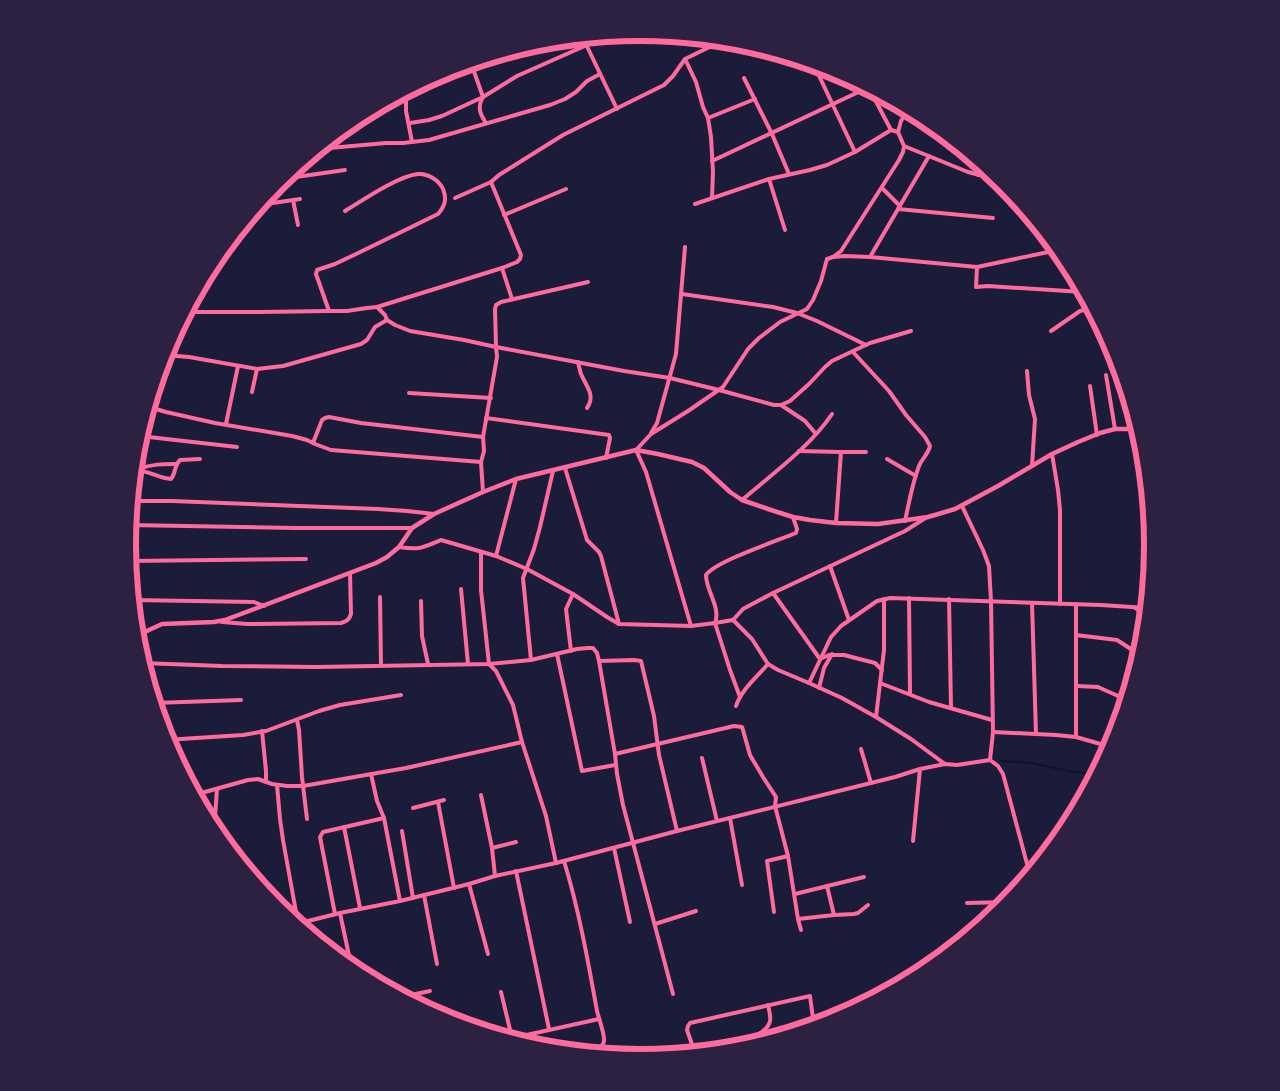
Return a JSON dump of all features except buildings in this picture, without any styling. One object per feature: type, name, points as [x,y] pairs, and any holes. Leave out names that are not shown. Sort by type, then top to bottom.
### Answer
[{"type":"street","points":[[410,123],[442,116],[483,97],[517,76],[587,45],[617,109]]},
{"type":"street","points":[[455,198],[491,182],[499,175],[563,136],[667,82],[685,59],[708,46]]},
{"type":"street","points":[[685,59],[696,82],[708,118],[713,172],[712,198]]},
{"type":"street","points":[[473,70],[483,97],[479,109],[486,123]]},
{"type":"street","points":[[329,148],[429,140],[522,114],[565,99],[600,74]]},
{"type":"street","points":[[818,74],[855,152]]},
{"type":"street","points":[[744,78],[772,134],[789,174]]},
{"type":"street","points":[[712,161],[861,92]]},
{"type":"street","points":[[406,99],[406,111],[410,123],[412,142]]},
{"type":"street","points":[[708,118],[755,99]]},
{"type":"street","points":[[875,99],[891,130],[898,132]]},
{"type":"street","points":[[833,257],[840,251],[902,156],[904,146],[898,132],[904,116]]},
{"type":"street","points":[[695,204],[769,179],[810,170],[855,152],[891,130]]},
{"type":"street","points":[[904,146],[983,176]]},
{"type":"street","points":[[870,257],[929,156]]},
{"type":"street","points":[[296,177],[346,170]]},
{"type":"street","points":[[329,311],[316,274],[317,270],[348,258],[438,214],[443,209],[445,194],[441,185],[431,177],[415,174],[400,180],[345,211]]},
{"type":"street","points":[[769,179],[785,230]]},
{"type":"street","points":[[193,312],[347,311],[377,306],[517,262],[521,255],[491,182]]},
{"type":"street","points":[[504,215],[566,188]]},
{"type":"street","points":[[882,188],[899,207],[993,218]]},
{"type":"street","points":[[270,203],[300,199]]},
{"type":"street","points":[[293,200],[298,225]]},
{"type":"street","points":[[636,450],[651,434],[657,423],[676,354],[685,247]]},
{"type":"street","points":[[651,434],[719,390],[726,384],[753,344],[780,322],[807,309],[821,281],[828,258],[845,256],[870,257],[977,267],[1049,252]]},
{"type":"street","points":[[977,267],[976,286],[1076,292]]},
{"type":"street","points":[[502,268],[512,299]]},
{"type":"street","points":[[483,492],[481,462],[484,451],[483,437],[497,357],[494,309],[496,304],[588,282]]},
{"type":"street","points":[[682,294],[774,307],[817,321],[866,345]]},
{"type":"street","points":[[377,306],[387,320],[410,331],[670,378],[766,404],[781,405],[790,401],[810,384],[829,363],[875,341],[911,331]]},
{"type":"street","points":[[1051,331],[1080,311],[1086,310]]},
{"type":"street","points":[[173,356],[257,369],[283,366],[361,344],[375,327],[387,320]]},
{"type":"street","points":[[853,352],[888,391],[930,446],[919,465],[905,521]]},
{"type":"street","points":[[578,362],[592,399],[588,408]]},
{"type":"street","points":[[226,424],[238,366]]},
{"type":"street","points":[[252,392],[257,369]]},
{"type":"street","points":[[1027,371],[1035,419],[1032,466]]},
{"type":"street","points":[[1106,375],[1115,429]]},
{"type":"street","points":[[1090,386],[1096,435]]},
{"type":"street","points":[[409,393],[491,398]]},
{"type":"street","points":[[781,405],[805,422],[816,434]]},
{"type":"street","points":[[155,409],[292,436],[331,450],[481,462]]},
{"type":"street","points":[[742,500],[799,451],[826,423],[832,414]]},
{"type":"street","points":[[313,443],[322,420],[329,417],[362,423],[483,437]]},
{"type":"street","points":[[486,418],[609,436],[606,458]]},
{"type":"street","points":[[143,633],[162,624],[219,621],[264,606],[376,563],[399,547],[412,528],[434,514],[483,492],[516,479],[636,450],[692,462],[704,468],[730,492],[742,500],[793,517],[836,523],[870,524],[928,517],[962,506],[1052,454],[1096,435],[1115,429],[1130,428]]},
{"type":"street","points":[[148,437],[237,447]]},
{"type":"street","points":[[636,450],[646,472],[691,626]]},
{"type":"street","points":[[799,451],[866,452]]},
{"type":"street","points":[[836,523],[841,452]]},
{"type":"street","points":[[1052,454],[1060,510],[1060,604]]},
{"type":"street","points":[[141,470],[171,479],[174,475],[176,464],[180,460],[200,459]]},
{"type":"street","points":[[887,459],[916,476]]},
{"type":"street","points":[[142,468],[156,464],[176,464]]},
{"type":"street","points":[[566,468],[587,540],[601,556],[619,624]]},
{"type":"street","points":[[531,660],[523,578],[540,527],[553,471]]},
{"type":"street","points":[[496,556],[516,479]]},
{"type":"street","points":[[138,501],[172,500],[378,509],[434,514]]},
{"type":"street","points":[[962,506],[986,557],[988,566],[991,601],[993,732],[990,760]]},
{"type":"street","points":[[740,697],[715,623],[717,616],[706,575],[708,571],[731,559],[796,533],[797,529],[793,517]]},
{"type":"street","points":[[399,547],[411,549],[425,548],[441,540],[496,556],[527,569],[574,594],[619,624],[691,626],[733,620],[743,609],[773,593],[905,532],[928,517]]},
{"type":"street","points":[[137,525],[412,528]]},
{"type":"street","points":[[481,552],[480,590],[489,664],[496,671],[513,705],[522,742],[546,816],[556,863]]},
{"type":"street","points":[[136,561],[306,559]]},
{"type":"street","points":[[830,566],[849,620]]},
{"type":"street","points":[[219,621],[247,624],[341,623],[347,621],[350,619],[351,614],[350,573]]},
{"type":"street","points":[[461,589],[468,664]]},
{"type":"street","points":[[773,593],[820,659]]},
{"type":"street","points":[[571,651],[566,612],[567,606],[574,594]]},
{"type":"street","points":[[380,597],[382,666]]},
{"type":"street","points":[[809,683],[836,631],[877,601],[884,599],[895,597],[1140,607]]},
{"type":"street","points":[[909,598],[910,693]]},
{"type":"street","points":[[876,717],[884,650],[884,599]]},
{"type":"street","points":[[949,599],[951,708]]},
{"type":"street","points":[[139,600],[254,602],[264,606]]},
{"type":"street","points":[[421,601],[422,636],[428,664]]},
{"type":"street","points":[[1032,603],[1036,734]]},
{"type":"street","points":[[1076,604],[1076,737]]},
{"type":"street","points":[[1134,606],[1140,611]]},
{"type":"street","points":[[733,620],[752,639],[768,664],[842,698],[876,717],[911,739],[945,764]]},
{"type":"street","points":[[1076,635],[1117,640],[1133,650]]},
{"type":"street","points":[[150,663],[270,667],[489,664],[531,660],[593,648],[597,653],[599,661],[623,805],[673,994]]},
{"type":"street","points":[[557,654],[582,771],[615,765]]},
{"type":"street","points":[[820,659],[832,654],[844,655],[875,663],[882,670]]},
{"type":"street","points":[[819,688],[824,668],[832,654]]},
{"type":"street","points":[[599,661],[641,661],[654,716],[659,755],[677,831]]},
{"type":"street","points":[[736,706],[740,697],[768,664]]},
{"type":"street","points":[[880,683],[930,702],[992,720]]},
{"type":"street","points":[[1077,686],[1098,687],[1120,697]]},
{"type":"street","points":[[175,739],[262,732],[340,705],[401,695]]},
{"type":"street","points":[[161,703],[241,700]]},
{"type":"street","points":[[297,720],[307,819]]},
{"type":"street","points":[[615,754],[734,726],[742,727],[750,755],[776,797],[775,806],[788,856],[801,930]]},
{"type":"street","points":[[262,732],[266,782]]},
{"type":"street","points":[[993,732],[1076,737],[1103,745]]},
{"type":"street","points":[[200,793],[248,780],[258,780],[277,785],[303,786],[406,768],[522,742]]},
{"type":"street","points":[[861,749],[871,783]]},
{"type":"street","points":[[702,758],[717,821]]},
{"type":"street","points":[[305,922],[556,863],[775,806],[896,777],[920,769],[945,764],[957,765],[990,760],[998,766],[1003,774],[1028,867]]},
{"type":"street","points":[[913,841],[920,769]]},
{"type":"street","points":[[371,774],[377,801],[384,818],[400,901]]},
{"type":"street","points":[[277,785],[280,819],[295,913]]},
{"type":"street","points":[[215,817],[217,788]]},
{"type":"street","points":[[481,795],[492,848],[495,876]]},
{"type":"street","points":[[413,808],[444,800]]},
{"type":"street","points":[[438,802],[454,888]]},
{"type":"street","points":[[349,957],[320,838],[322,832],[384,818]]},
{"type":"street","points":[[730,818],[742,885]]},
{"type":"street","points":[[344,827],[360,908]]},
{"type":"street","points":[[402,831],[413,898]]},
{"type":"street","points":[[492,848],[516,842]]},
{"type":"street","points":[[614,848],[630,922]]},
{"type":"street","points":[[774,912],[767,861],[788,856]]},
{"type":"street","points":[[564,861],[574,896],[604,1039],[600,1048]]},
{"type":"street","points":[[516,872],[549,1030]]},
{"type":"street","points":[[795,894],[864,878]]},
{"type":"street","points":[[469,884],[488,954]]},
{"type":"street","points":[[827,886],[834,915]]},
{"type":"street","points":[[424,895],[437,964]]},
{"type":"street","points":[[967,904],[996,903]]},
{"type":"street","points":[[798,919],[854,914],[868,905]]},
{"type":"street","points":[[655,924],[696,910]]},
{"type":"street","points":[[413,996],[430,991]]},
{"type":"street","points":[[501,992],[509,1033]]},
{"type":"street","points":[[693,1047],[687,1030],[690,1023],[810,996],[813,1019]]},
{"type":"street","points":[[757,1036],[769,1025],[771,1019],[768,1005]]},
{"type":"street","points":[[523,1036],[599,1019]]},
{"type":"waterway","points":[[1001,761],[1032,763],[1073,772],[1090,773]]}]
